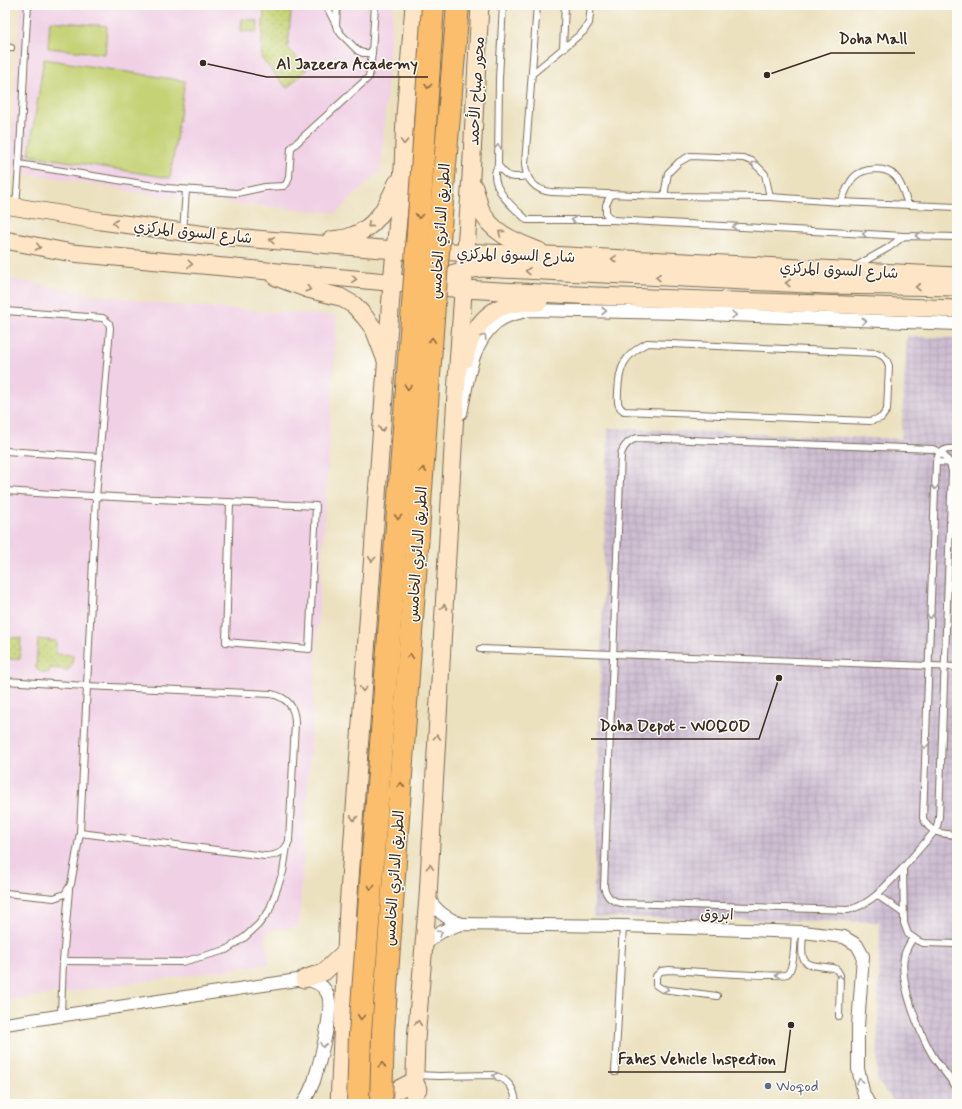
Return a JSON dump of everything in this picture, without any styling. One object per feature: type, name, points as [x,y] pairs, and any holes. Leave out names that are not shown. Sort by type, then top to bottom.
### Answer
[{"type":"highway","name":"الطريق الدائري الخامس","points":[[358,1104],[360,1034],[416,277],[433,5]]},
{"type":"highway","name":"الطريق الدائري الخامس","points":[[380,1104],[383,1032],[417,542],[458,5]]},
{"type":"main road","points":[[339,1104],[348,900],[386,362],[403,168],[414,5]]},
{"type":"main road","name":"محور صباح الأحمد","points":[[471,176],[480,5]]},
{"type":"main road","points":[[311,243],[350,237],[366,229],[378,219],[386,207],[403,168]]},
{"type":"main road","points":[[471,176],[481,209],[488,222],[507,237],[548,255]]},
{"type":"main road","name":"الطريق الدائري الخامس","points":[[414,1104],[414,1078],[428,897],[456,394],[471,176]]},
{"type":"main road","name":"شارع السوق المركزي","points":[[10,207],[101,222],[183,232],[395,250],[465,262],[548,255],[957,276]]},
{"type":"main road","name":"شارع السوق المركزي","points":[[5,240],[72,253],[463,289],[595,296],[957,309]]},
{"type":"main road","points":[[389,322],[405,300],[422,285],[444,275],[465,262],[480,268],[826,285],[957,287]]},
{"type":"main road","points":[[259,270],[308,289],[340,297],[354,305],[374,329],[386,362]]},
{"type":"main road","points":[[456,394],[462,380],[468,344],[480,324],[496,311],[510,304],[595,296]]},
{"type":"main road","points":[[304,979],[324,972],[346,951]]},
{"type":"main road","points":[[339,1078],[343,1085],[355,1094],[369,1098],[383,1096],[414,1078],[424,1104]]},
{"type":"main road","points":[[333,1104],[339,1078]]},
{"type":"street","points":[[454,441],[477,347],[482,338],[496,323],[514,314],[540,310],[616,311],[957,324]]},
{"type":"street","name":"ابروق","points":[[428,897],[440,914],[461,924]]},
{"type":"street","name":"ابروق","points":[[424,947],[436,934],[461,924],[623,926],[799,932],[844,937],[857,945],[863,956],[857,1056],[860,1080],[864,1095],[869,1104]]},
{"type":"street","points":[[5,1024],[304,979],[321,985],[328,993],[330,1001],[327,1025],[314,1082],[303,1104]]},
{"type":"lane","points":[[10,207],[20,164],[24,52],[28,5]]},
{"type":"lane","points":[[326,5],[341,34],[358,50],[363,53],[372,54]]},
{"type":"lane","points":[[336,26],[337,5]]},
{"type":"lane","points":[[20,164],[186,190],[238,193],[265,187],[284,186],[289,177],[291,148],[369,77],[375,5]]},
{"type":"lane","points":[[504,5],[499,78],[498,165],[495,175],[497,186],[509,204],[526,220],[613,220],[904,236],[957,237]]},
{"type":"lane","points":[[537,5],[525,164],[527,176],[534,185],[545,191],[664,196],[770,197],[840,202],[957,207]]},
{"type":"lane","points":[[563,48],[565,5]]},
{"type":"lane","points":[[532,74],[580,35],[586,28],[590,19],[591,5]]},
{"type":"lane","points":[[664,196],[668,173],[678,162],[690,156],[743,158],[752,161],[765,174],[770,197]]},
{"type":"lane","points":[[498,165],[504,173],[512,178],[527,176]]},
{"type":"lane","points":[[840,202],[853,177],[863,171],[873,169],[887,171],[895,176],[902,187],[908,205]]},
{"type":"lane","points":[[183,232],[186,190]]},
{"type":"lane","points":[[611,194],[606,205],[606,214],[613,220]]},
{"type":"lane","points":[[848,270],[888,248],[904,236]]},
{"type":"lane","points":[[5,311],[103,318],[109,323],[110,328],[96,497],[80,833],[69,890],[63,961],[61,1015]]},
{"type":"lane","points":[[647,343],[738,347],[877,353],[887,360],[889,366],[887,410],[881,418],[870,421],[624,411],[620,409],[617,404],[621,368],[628,358],[641,346],[647,343]]},
{"type":"lane","points":[[638,438],[900,447],[933,449],[940,452],[949,462],[952,471],[954,513],[945,666],[939,817],[937,827],[934,832],[877,895],[863,906],[855,909],[834,911],[621,903],[607,897],[604,887],[621,454],[623,448],[627,443],[638,438]]},
{"type":"lane","points":[[957,449],[945,449],[940,452],[936,462],[923,818],[928,827],[934,832],[957,835]]},
{"type":"lane","points":[[5,451],[100,457]]},
{"type":"lane","points":[[936,462],[957,463]]},
{"type":"lane","points":[[5,490],[96,497],[139,497],[316,506],[309,649],[226,642],[230,502]]},
{"type":"lane","points":[[480,649],[957,667]]},
{"type":"lane","points":[[5,681],[271,694],[284,698],[294,709],[295,716],[289,841],[283,872],[269,910],[258,925],[245,938],[226,950],[182,962],[63,961]]},
{"type":"lane","points":[[80,833],[265,856],[278,854],[287,846]]},
{"type":"lane","points":[[903,868],[903,913],[905,929],[913,938],[924,943],[957,944]]},
{"type":"lane","points":[[5,893],[54,898],[65,894],[69,890]]},
{"type":"lane","points":[[877,895],[903,913]]},
{"type":"lane","points":[[615,1072],[623,926]]},
{"type":"lane","points":[[717,996],[662,989],[656,985],[656,976],[661,971],[669,970],[775,975],[785,974],[788,973],[792,962],[799,932]]},
{"type":"lane","points":[[799,932],[802,957],[805,962],[809,965],[834,968],[840,975],[839,1016]]},
{"type":"lane","points":[[913,938],[908,946],[904,958],[904,979],[913,1010],[924,1038],[934,1056],[957,1088]]},
{"type":"lane","points":[[414,1078],[493,1075],[501,1077],[514,1089],[516,1104]]},
{"type":"shaded area","points":[[21,5],[393,5],[381,170],[336,213],[166,197],[9,170]]},
{"type":"shaded area","points":[[5,278],[93,294],[171,305],[337,316],[299,927],[270,930],[265,936],[270,964],[5,1001]]},
{"type":"shaded area","points":[[907,336],[957,338],[957,1104],[896,1104],[877,1081],[880,922],[593,917],[608,428],[901,439]]},
{"type":"green space","points":[[264,9],[291,11],[288,48],[307,70],[287,88],[261,58]]},
{"type":"green space","points":[[242,19],[258,21],[257,32],[241,31]]},
{"type":"green space","points":[[50,21],[107,26],[105,54],[48,48]]},
{"type":"green space","points":[[44,59],[185,81],[170,178],[29,155]]},
{"type":"green space","points":[[5,637],[21,638],[20,659],[5,659]]},
{"type":"green space","points":[[38,639],[56,641],[56,654],[73,655],[72,664],[68,670],[50,668],[49,673],[40,672],[36,668]]},
{"type":"place","name":"Al Jazeera Academy","points":[[203,63]]},
{"type":"place","name":"Doha Mall","points":[[767,75]]},
{"type":"place","name":"Doha Depot - WOQOD","points":[[779,678]]},
{"type":"place","name":"Fahes Vehicle Inspection","points":[[791,1025]]},
{"type":"place","name":"Woqod","points":[[768,1086]]}]
